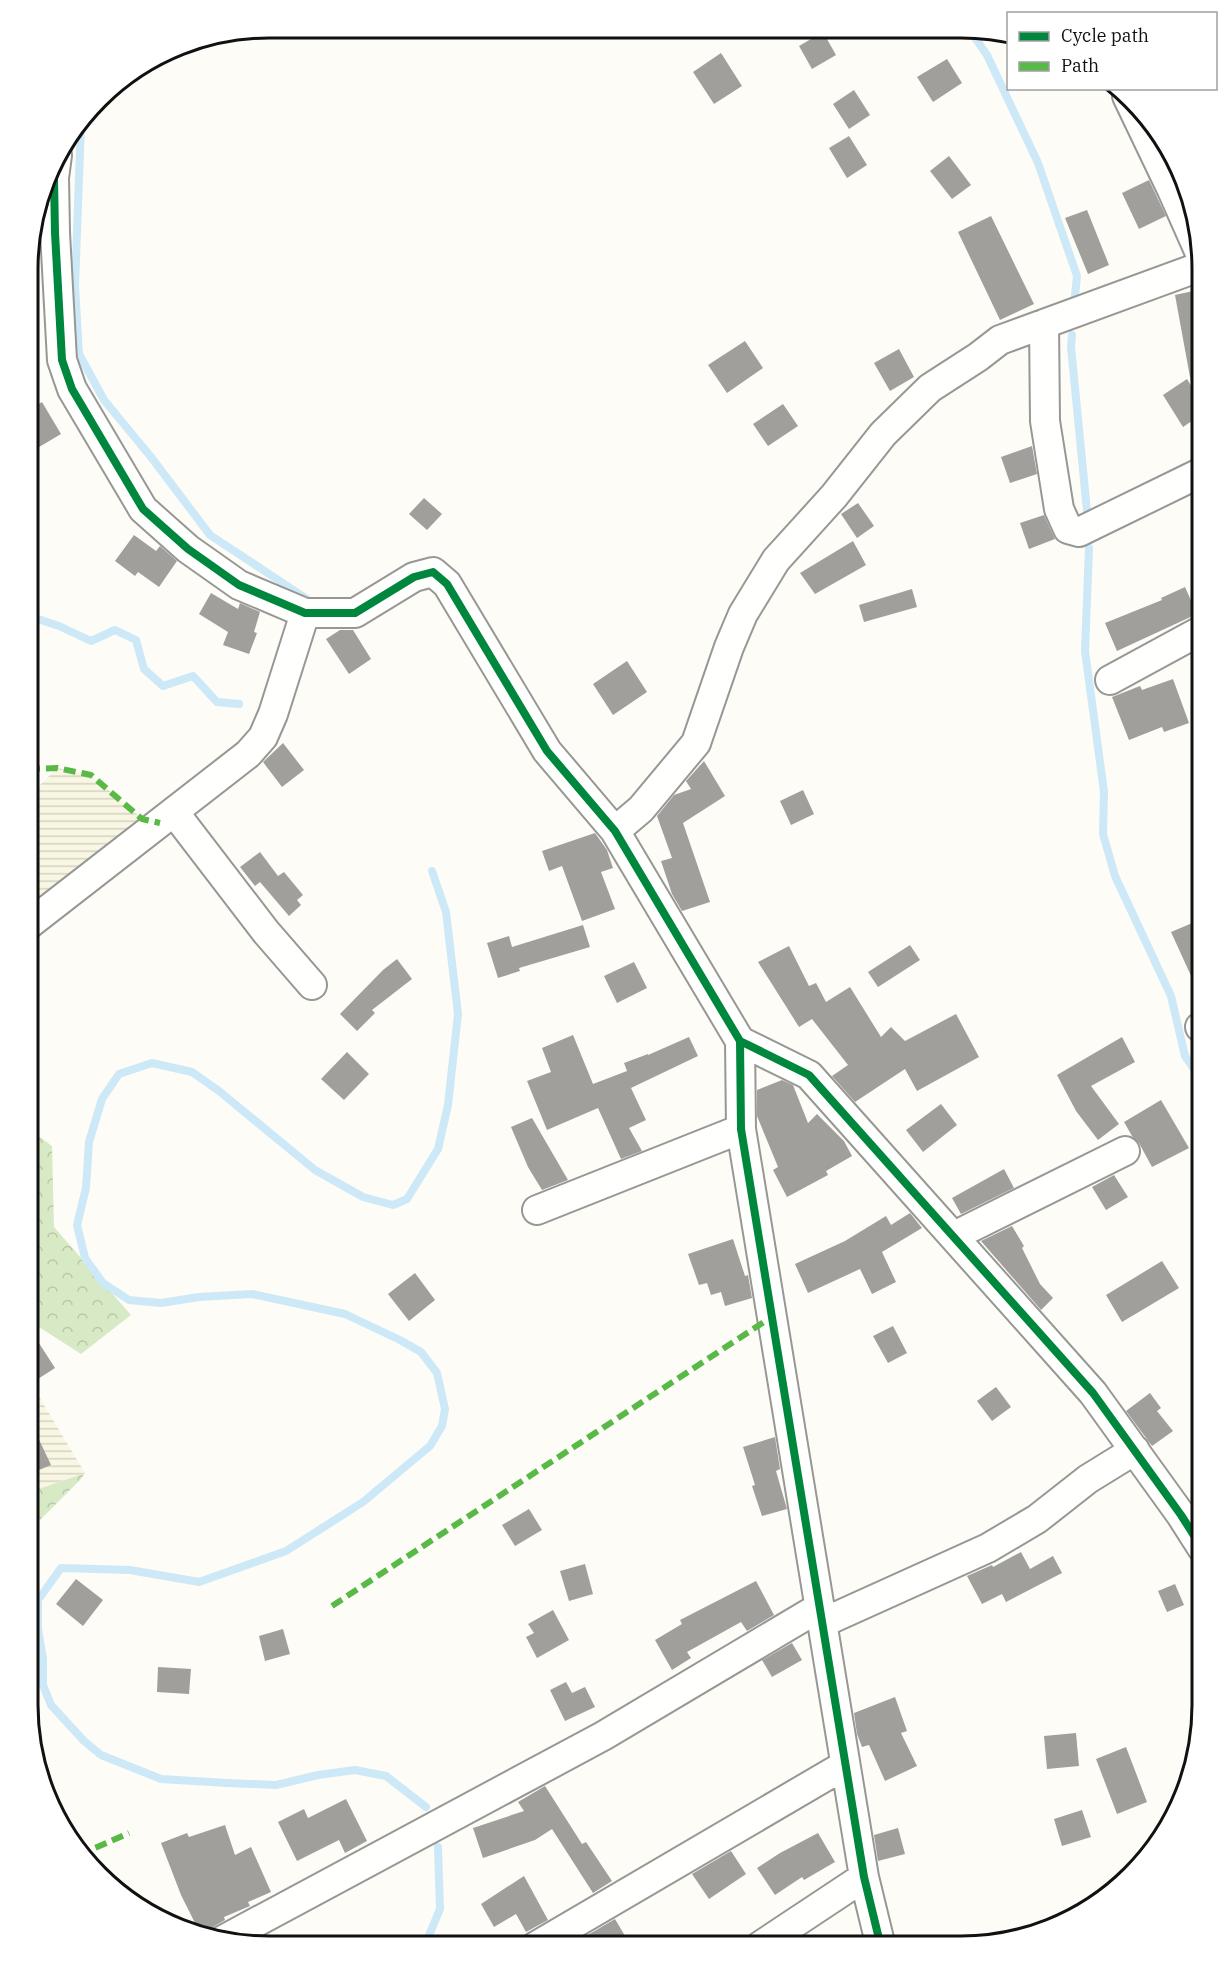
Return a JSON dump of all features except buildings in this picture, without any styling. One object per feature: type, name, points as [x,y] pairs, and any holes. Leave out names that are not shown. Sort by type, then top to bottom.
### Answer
[{"type":"street","points":[[1140,123],[1187,225]]},
{"type":"street","points":[[55,181],[62,360],[72,389],[143,509],[188,549],[239,585],[304,613],[356,614],[414,577],[433,572],[447,584],[547,751],[615,831],[740,1041],[741,1129],[864,1877],[878,1936]]},
{"type":"street","points":[[615,831],[641,809],[696,743],[729,647],[743,614],[776,560],[834,496],[882,434],[930,388],[1000,340],[1192,270]]},
{"type":"street","points":[[1044,324],[1045,421],[1059,509],[1068,529],[1079,532],[1192,477]]},
{"type":"street","points":[[38,918],[248,754],[263,737],[273,714],[304,613]]},
{"type":"street","points":[[1110,680],[1192,635]]},
{"type":"street","points":[[174,812],[260,924],[312,985]]},
{"type":"street","points":[[740,1041],[809,1075],[1094,1393],[1192,1532]]},
{"type":"street","points":[[537,1210],[741,1129]]},
{"type":"street","points":[[954,1236],[1125,1151]]},
{"type":"street","points":[[234,1934],[603,1736],[821,1615],[988,1548],[1037,1520],[1088,1479],[1135,1450]]},
{"type":"street","points":[[553,1936],[846,1765]]},
{"type":"street","points":[[775,1936],[864,1877]]},
{"type":"shaded area","points":[[57,768],[91,775],[142,819],[38,912],[38,787]]},
{"type":"shaded area","points":[[38,1395],[85,1473],[38,1489]]},
{"type":"green space","points":[[38,1136],[52,1146],[54,1227],[131,1315],[81,1354],[38,1326]]},
{"type":"green space","points":[[85,1473],[38,1522],[38,1489]]},
{"type":"waterway","points":[[975,38],[987,55],[1038,163],[1077,276],[1074,305]]},
{"type":"waterway","points":[[81,134],[75,286],[79,354],[104,400],[210,535],[307,599]]},
{"type":"waterway","points":[[1072,335],[1071,347],[1087,511]]},
{"type":"waterway","points":[[1089,548],[1085,651],[1104,792],[1103,834],[1115,876],[1171,996],[1185,1056],[1192,1066]]},
{"type":"waterway","points":[[38,619],[91,641],[115,630],[136,640],[144,669],[163,686],[193,676],[217,702],[239,704]]},
{"type":"waterway","points":[[426,1807],[386,1776],[355,1770],[318,1775],[276,1785],[227,1783],[161,1779],[101,1755],[84,1741],[51,1705],[43,1685],[38,1600],[61,1568],[130,1570],[199,1582],[286,1551],[363,1502],[430,1446],[442,1426],[445,1409],[437,1373],[421,1352],[400,1340],[345,1314],[252,1294],[199,1297],[161,1303],[129,1300],[103,1283],[85,1258],[77,1225],[86,1188],[89,1142],[102,1099],[119,1074],[152,1063],[192,1072],[219,1091],[315,1170],[363,1197],[393,1205],[407,1199],[438,1149],[448,1105],[458,1014],[446,912],[432,871]]},
{"type":"waterway","points":[[429,1936],[440,1909],[438,1847]]},
{"type":"marked path","points":[[38,769],[57,768],[91,775],[142,819],[160,823]]},
{"type":"marked path","points":[[332,1606],[773,1316]]},
{"type":"marked path","points":[[89,1851],[129,1833]]},
{"type":"cycle path","points":[[54,183],[62,360],[72,389],[143,509],[188,549],[239,585],[305,613],[355,613],[414,577],[433,572],[447,584],[547,751],[615,831],[740,1041]]},
{"type":"cycle path","points":[[878,1936],[864,1877],[741,1129],[740,1041],[809,1075],[1093,1393],[1192,1532]]}]
